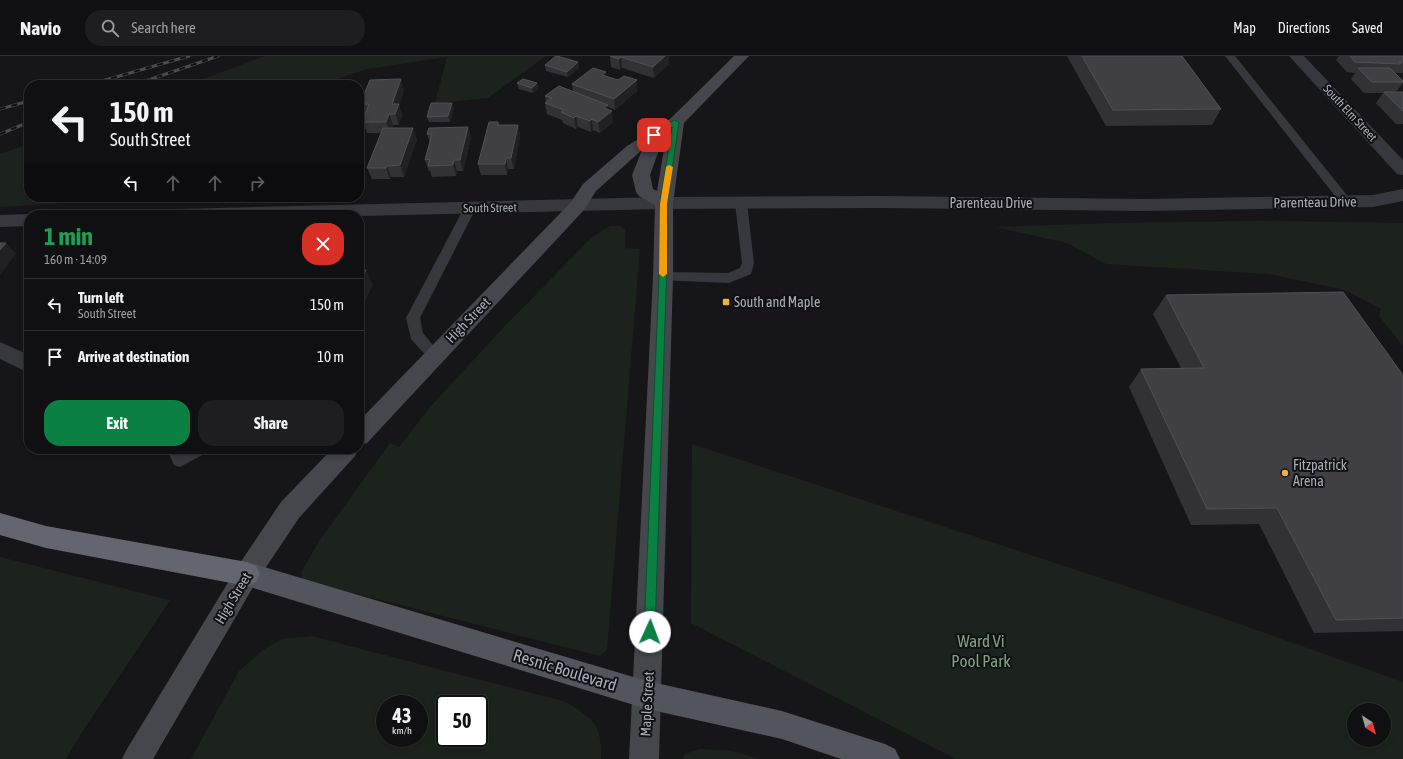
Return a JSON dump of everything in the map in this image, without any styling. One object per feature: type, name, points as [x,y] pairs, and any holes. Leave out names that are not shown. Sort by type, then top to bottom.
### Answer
[{"type":"highway","points":[[0,524],[46,537],[247,574]]},
{"type":"main road","points":[[578,206],[589,188],[633,149],[676,122],[742,56]]},
{"type":"main road","name":"Maple Street","points":[[644,759],[648,695],[663,277],[664,204],[676,122]]},
{"type":"main road","name":"High Street","points":[[364,431],[434,355],[578,206]]},
{"type":"main road","name":"High Street","points":[[137,759],[247,574],[290,510],[342,454]]},
{"type":"main road","name":"Resnic Boulevard","points":[[247,574],[648,695],[782,725],[885,759]]},
{"type":"street","name":"South Elm Street","points":[[1296,56],[1403,170]]},
{"type":"street","name":"Parenteau Drive","points":[[578,206],[877,202],[1144,205],[1374,201],[1403,195]]},
{"type":"street","name":"South Street","points":[[364,212],[578,206]]},
{"type":"street","points":[[0,221],[24,220]]},
{"type":"street","points":[[0,350],[24,362]]},
{"type":"lane","points":[[1230,56],[1346,202]]},
{"type":"lane","points":[[663,277],[729,278],[746,271],[748,263],[741,203]]},
{"type":"lane","points":[[434,355],[416,335],[414,318],[419,305],[470,208]]},
{"type":"lane","points":[[177,454],[180,460],[190,454]]},
{"type":"green space","points":[[265,56],[546,56],[488,98],[435,103],[447,57],[367,69],[333,80],[200,80]]},
{"type":"green space","points":[[24,146],[24,202],[82,202],[0,207],[0,154]]},
{"type":"green space","points":[[1262,221],[1403,223],[1403,346],[1379,316],[1381,309],[1345,290],[1269,274],[1106,264],[1067,243],[995,227],[1117,223]]},
{"type":"green space","points":[[610,226],[621,226],[625,230],[625,248],[640,249],[607,650],[600,656],[302,580],[301,572],[320,540],[390,443],[399,447],[431,406],[504,327],[591,238]]},
{"type":"green space","name":"Ward Vi Pool Park","points":[[692,444],[1217,616],[1403,682],[1403,759],[956,759],[691,623]]},
{"type":"green space","points":[[0,557],[170,600],[80,735],[66,759],[0,759]]},
{"type":"green space","points":[[311,636],[566,702],[590,719],[598,730],[601,747],[601,759],[191,759],[239,671],[263,650],[282,639]]},
{"type":"green space","points":[[700,749],[731,751],[760,759],[683,759],[685,754]]},
{"type":"building","points":[[556,56],[578,62],[567,72],[545,65]]},
{"type":"building","points":[[610,56],[665,56],[653,67],[621,57],[619,59]]},
{"type":"building","points":[[1082,56],[1182,56],[1221,109],[1113,110]]},
{"type":"building","points":[[1350,56],[1403,56],[1403,62],[1399,62],[1401,64],[1355,62]]},
{"type":"building","points":[[593,68],[606,72],[602,75],[618,80],[624,76],[637,80],[614,99],[572,84]]},
{"type":"building","points":[[1358,68],[1390,68],[1403,82],[1372,82]]},
{"type":"building","points":[[401,79],[392,104],[399,104],[395,114],[389,114],[386,122],[364,122],[369,104],[364,104],[364,94],[370,80]]},
{"type":"building","points":[[523,79],[537,83],[532,88],[517,83]]},
{"type":"building","points":[[559,86],[608,105],[604,108],[612,111],[598,122],[592,119],[590,121],[576,116],[574,118],[561,112],[564,110],[545,103],[552,98],[545,96]]},
{"type":"building","points":[[1384,92],[1403,92],[1403,111]]},
{"type":"building","points":[[431,103],[452,103],[448,116],[427,117]]},
{"type":"building","points":[[489,122],[498,122],[498,125],[518,125],[511,158],[506,158],[505,164],[478,164]]},
{"type":"building","points":[[468,127],[460,160],[454,160],[453,165],[428,166],[430,159],[425,160],[432,134],[427,134],[429,128]]},
{"type":"building","points":[[383,128],[413,128],[400,165],[387,166],[386,168],[367,168]]},
{"type":"building","points":[[0,243],[6,243],[0,250]]},
{"type":"building","name":"Fitzpatrick Arena","points":[[1343,292],[1403,375],[1403,618],[1336,620],[1277,508],[1207,509],[1141,369],[1204,368],[1166,295]]},
{"type":"railway","points":[[105,80],[189,56]]},
{"type":"railway","points":[[148,80],[218,56]]},
{"type":"railway","points":[[0,109],[24,102]]},
{"type":"railway","points":[[0,134],[24,124]]},
{"type":"slow traffic","points":[[663,274],[665,231],[664,204],[669,167]]},
{"type":"place","name":"South and Maple","points":[[726,302]]},
{"type":"place","name":"Fitzpatrick Arena","points":[[1285,473]]},
{"type":"route","points":[[650,632],[665,231],[664,204],[676,122],[654,135]]}]
